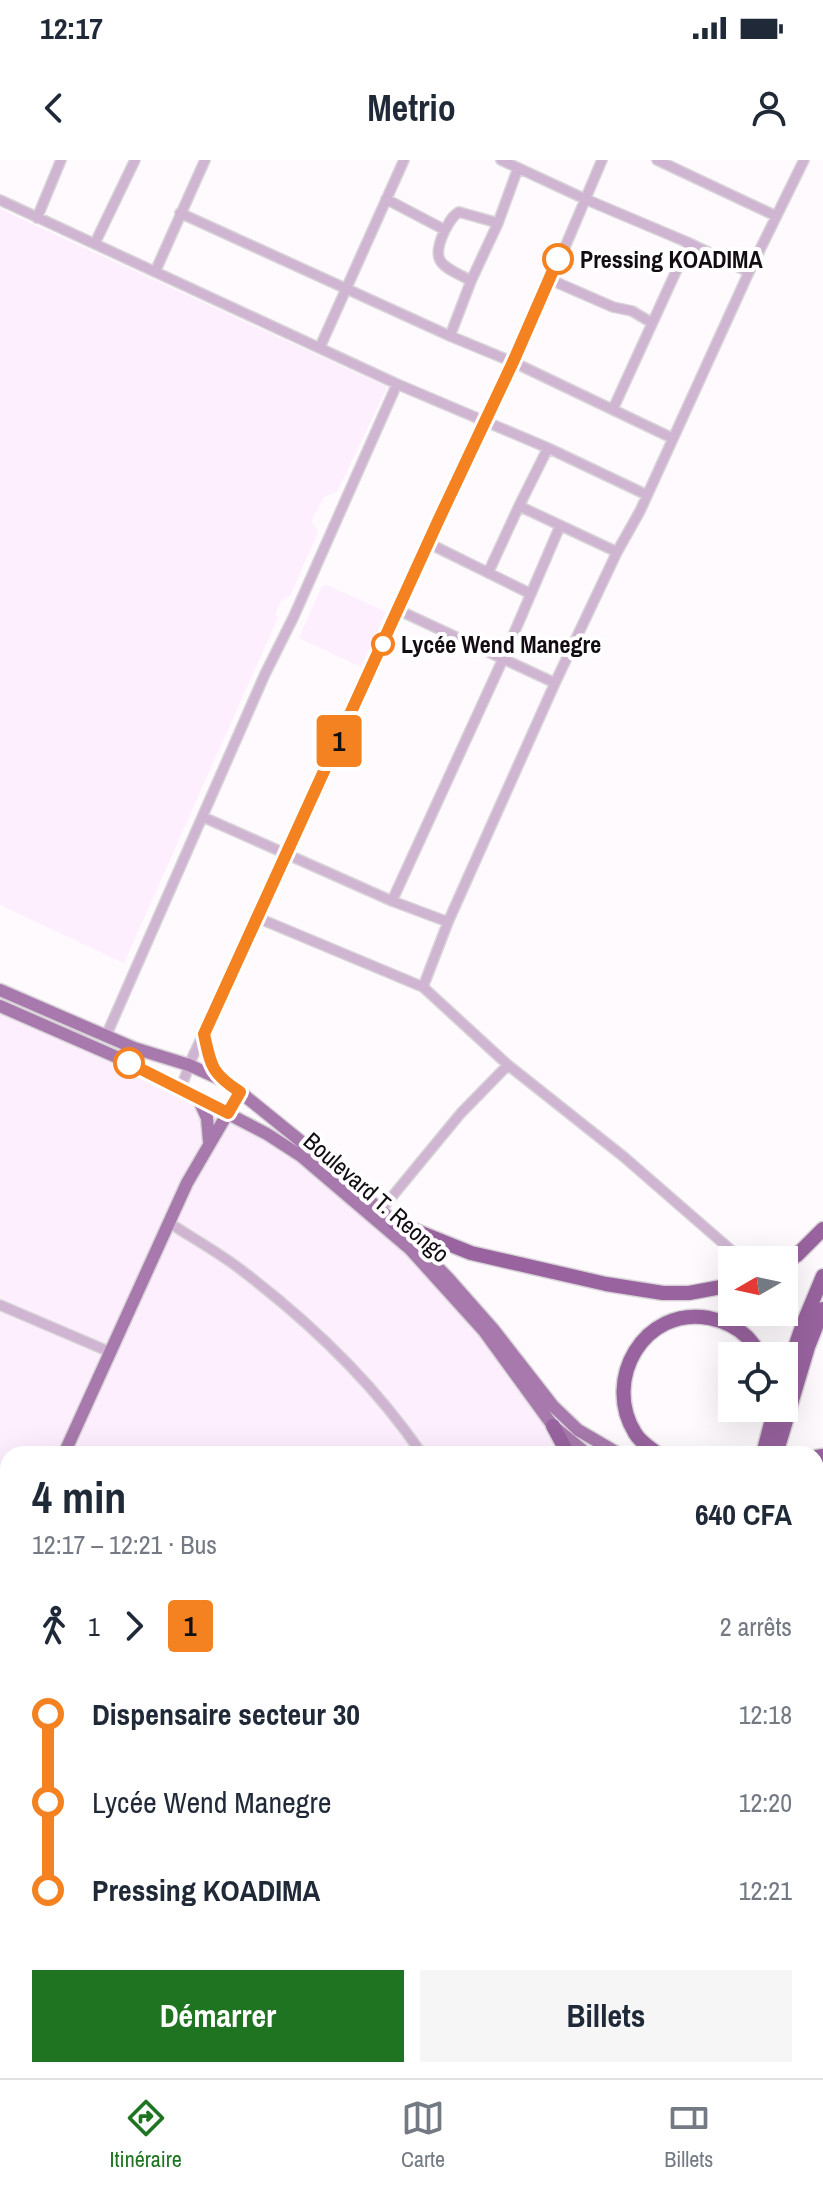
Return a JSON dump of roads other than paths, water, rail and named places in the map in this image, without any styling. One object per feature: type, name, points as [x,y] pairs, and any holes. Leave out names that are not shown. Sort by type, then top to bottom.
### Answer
[{"type":"highway","points":[[394,1222],[471,1253],[606,1284],[663,1293],[689,1293],[718,1288]]},
{"type":"highway","points":[[798,1254],[823,1229]]},
{"type":"highway","points":[[797,1342],[823,1276]]},
{"type":"highway","points":[[772,1446],[823,1309]]},
{"type":"highway","points":[[649,1446],[635,1434],[626,1411],[624,1378],[645,1337],[678,1318],[703,1317],[724,1321],[751,1342]]},
{"type":"highway","points":[[808,1347],[823,1318]]},
{"type":"highway","points":[[771,1446],[773,1422]]},
{"type":"highway","points":[[553,1426],[572,1446]]},
{"type":"main road","name":"Boulevard T. Reongo","points":[[0,990],[134,1048],[189,1065],[240,1092],[394,1222],[493,1329],[553,1406],[578,1430],[605,1446]]},
{"type":"main road","name":"Boulevard T. Reongo","points":[[0,1006],[128,1062],[267,1134],[301,1156],[410,1249],[484,1331],[553,1426]]},
{"type":"main road","points":[[204,1034],[208,1058],[222,1080]]},
{"type":"main road","points":[[68,1446],[168,1222],[209,1142],[240,1092]]},
{"type":"main road","points":[[198,1098],[207,1118],[209,1142]]},
{"type":"street","points":[[37,218],[61,160]]},
{"type":"street","points":[[95,243],[135,160]]},
{"type":"street","points":[[155,272],[205,160]]},
{"type":"street","points":[[320,347],[404,160]]},
{"type":"street","points":[[501,160],[749,272]]},
{"type":"street","points":[[180,1090],[551,280],[602,160]]},
{"type":"street","points":[[657,160],[776,216]]},
{"type":"street","points":[[423,987],[448,922],[555,683],[804,160]]},
{"type":"street","points":[[450,336],[518,168]]},
{"type":"street","points":[[386,199],[445,230]]},
{"type":"street","points":[[0,200],[397,384],[548,448],[647,495]]},
{"type":"street","points":[[471,281],[448,268],[438,258],[437,251],[445,230],[459,212],[498,223]]},
{"type":"street","points":[[180,213],[513,362],[672,438]]},
{"type":"street","points":[[613,409],[689,243]]},
{"type":"street","points":[[551,280],[613,307],[632,311],[652,323]]},
{"type":"street","points":[[106,1036],[397,384]]},
{"type":"street","points":[[488,573],[548,448]]},
{"type":"street","points":[[519,506],[617,552]]},
{"type":"street","points":[[392,901],[560,526]]},
{"type":"street","points":[[428,543],[531,594]]},
{"type":"street","points":[[398,610],[555,683]]},
{"type":"street","points":[[203,817],[392,901],[448,922]]},
{"type":"street","points":[[258,918],[423,987],[508,1065],[636,1167],[726,1246]]},
{"type":"street","points":[[381,1210],[461,1113],[508,1065]]},
{"type":"street","points":[[168,1222],[239,1268],[308,1325],[358,1372],[417,1446]]},
{"type":"street","points":[[0,1305],[110,1352]]},
{"type":"place","name":"Pressing KOADIMA","points":[[558,259]]},
{"type":"place","name":"Lycée Wend Manegre","points":[[383,644]]}]
